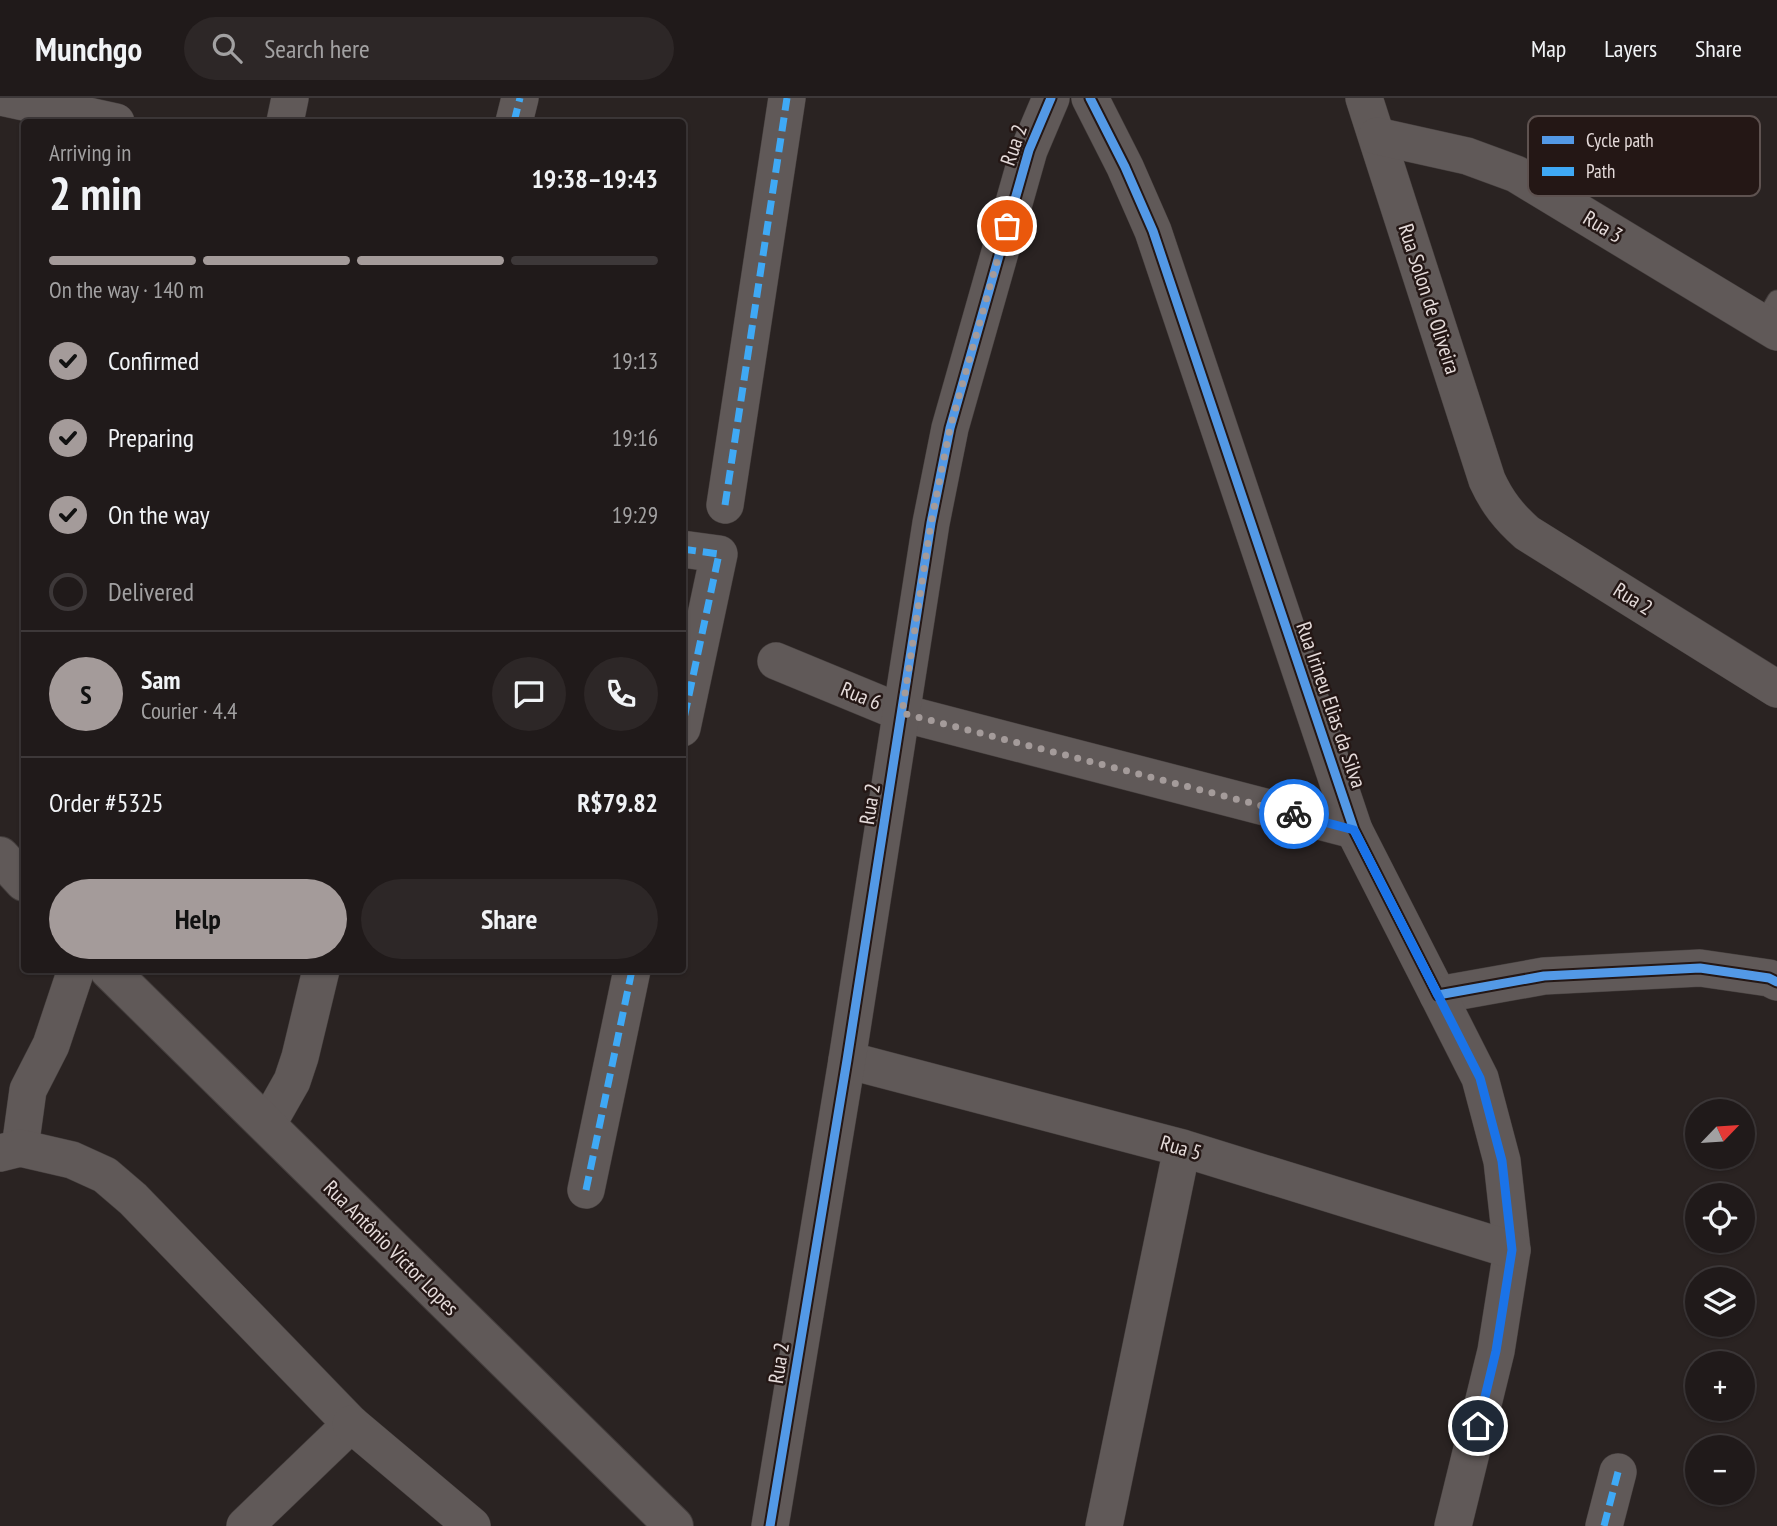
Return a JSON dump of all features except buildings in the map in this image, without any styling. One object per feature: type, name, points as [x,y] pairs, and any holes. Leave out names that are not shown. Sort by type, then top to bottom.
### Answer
[{"type":"main road","points":[[0,856],[21,879]]},
{"type":"main road","name":"Rua Antônio Victor Lopes","points":[[112,973],[674,1526]]},
{"type":"street","points":[[5,98],[102,119]]},
{"type":"street","points":[[286,119],[290,98]]},
{"type":"street","points":[[515,119],[520,98]]},
{"type":"street","points":[[724,505],[787,98]]},
{"type":"street","name":"Rua 2","points":[[770,1526],[847,1060],[931,523],[950,428],[1029,150],[1051,98]]},
{"type":"street","name":"Rua Irineu Elias da Silva","points":[[1090,98],[1153,231],[1354,830],[1480,1078],[1502,1161],[1512,1250],[1496,1351],[1453,1526]]},
{"type":"street","name":"Rua Solon de Oliveira","points":[[1364,98],[1483,467],[1497,500]]},
{"type":"street","name":"Rua 3","points":[[1377,136],[1466,156],[1528,181]]},
{"type":"street","name":"Rua 3","points":[[1555,196],[1772,319]]},
{"type":"street","name":"Rua 2","points":[[1497,500],[1527,533],[1777,689]]},
{"type":"street","points":[[686,550],[719,554],[686,709]]},
{"type":"street","name":"Rua 6","points":[[776,662],[902,713],[1354,830]]},
{"type":"street","points":[[1438,995],[1544,976],[1700,968],[1769,978],[1777,982]]},
{"type":"street","points":[[75,973],[51,1045],[28,1090],[10,1150],[72,1160],[105,1175],[133,1199],[351,1424],[472,1526]]},
{"type":"street","points":[[267,1125],[292,1081],[319,973]]},
{"type":"street","points":[[586,1190],[631,973]]},
{"type":"street","name":"Rua 5","points":[[847,1060],[1182,1147],[1512,1250]]},
{"type":"street","points":[[1104,1526],[1182,1147]]},
{"type":"street","points":[[245,1526],[351,1424]]},
{"type":"street","points":[[1604,1526],[1618,1472]]},
{"type":"marked path","points":[[515,119],[520,98]]},
{"type":"marked path","points":[[725,505],[787,98]]},
{"type":"marked path","points":[[686,550],[719,554],[686,709]]},
{"type":"marked path","points":[[586,1190],[631,973]]},
{"type":"marked path","points":[[1604,1526],[1618,1472]]},
{"type":"cycle path","points":[[770,1526],[847,1060],[931,523],[950,428],[1029,150],[1051,98]]},
{"type":"cycle path","points":[[1090,98],[1153,231],[1354,830],[1438,995],[1544,976],[1700,968],[1769,978],[1777,982]]},
{"type":"way so far","points":[[1007,226],[950,428],[931,523],[902,713],[1294,814]]},
{"type":"route","points":[[1294,814],[1354,830],[1480,1078],[1502,1161],[1512,1250],[1496,1351],[1478,1426]]}]
